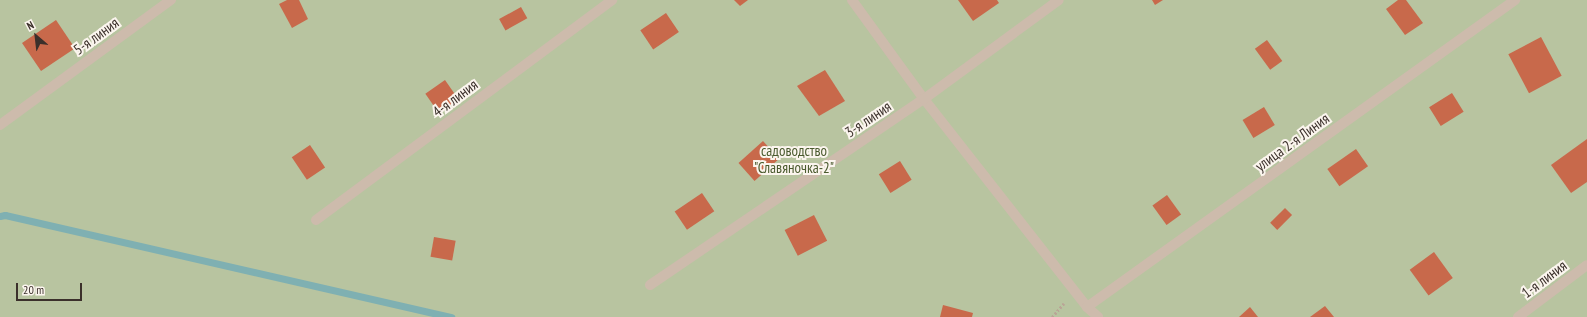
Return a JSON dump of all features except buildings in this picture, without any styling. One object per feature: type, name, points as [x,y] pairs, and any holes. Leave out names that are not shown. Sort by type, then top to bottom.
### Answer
[{"type":"street","name":"5-я линия","points":[[0,125],[171,0]]},
{"type":"street","name":"4-я линия","points":[[316,220],[612,0]]},
{"type":"street","points":[[852,0],[924,99],[1087,308],[1098,317]]},
{"type":"street","name":"3-я линия","points":[[650,286],[924,99],[1059,0]]},
{"type":"street","name":"улица 2-я Линия","points":[[1087,308],[1515,0]]},
{"type":"street","name":"1-я линия","points":[[1518,317],[1587,265]]},
{"type":"green space","name":"садоводство \"Славяночка-2\"","points":[[0,0],[1587,0],[1587,317],[0,317]]},
{"type":"waterway","points":[[0,216],[5,215],[452,317]]}]
